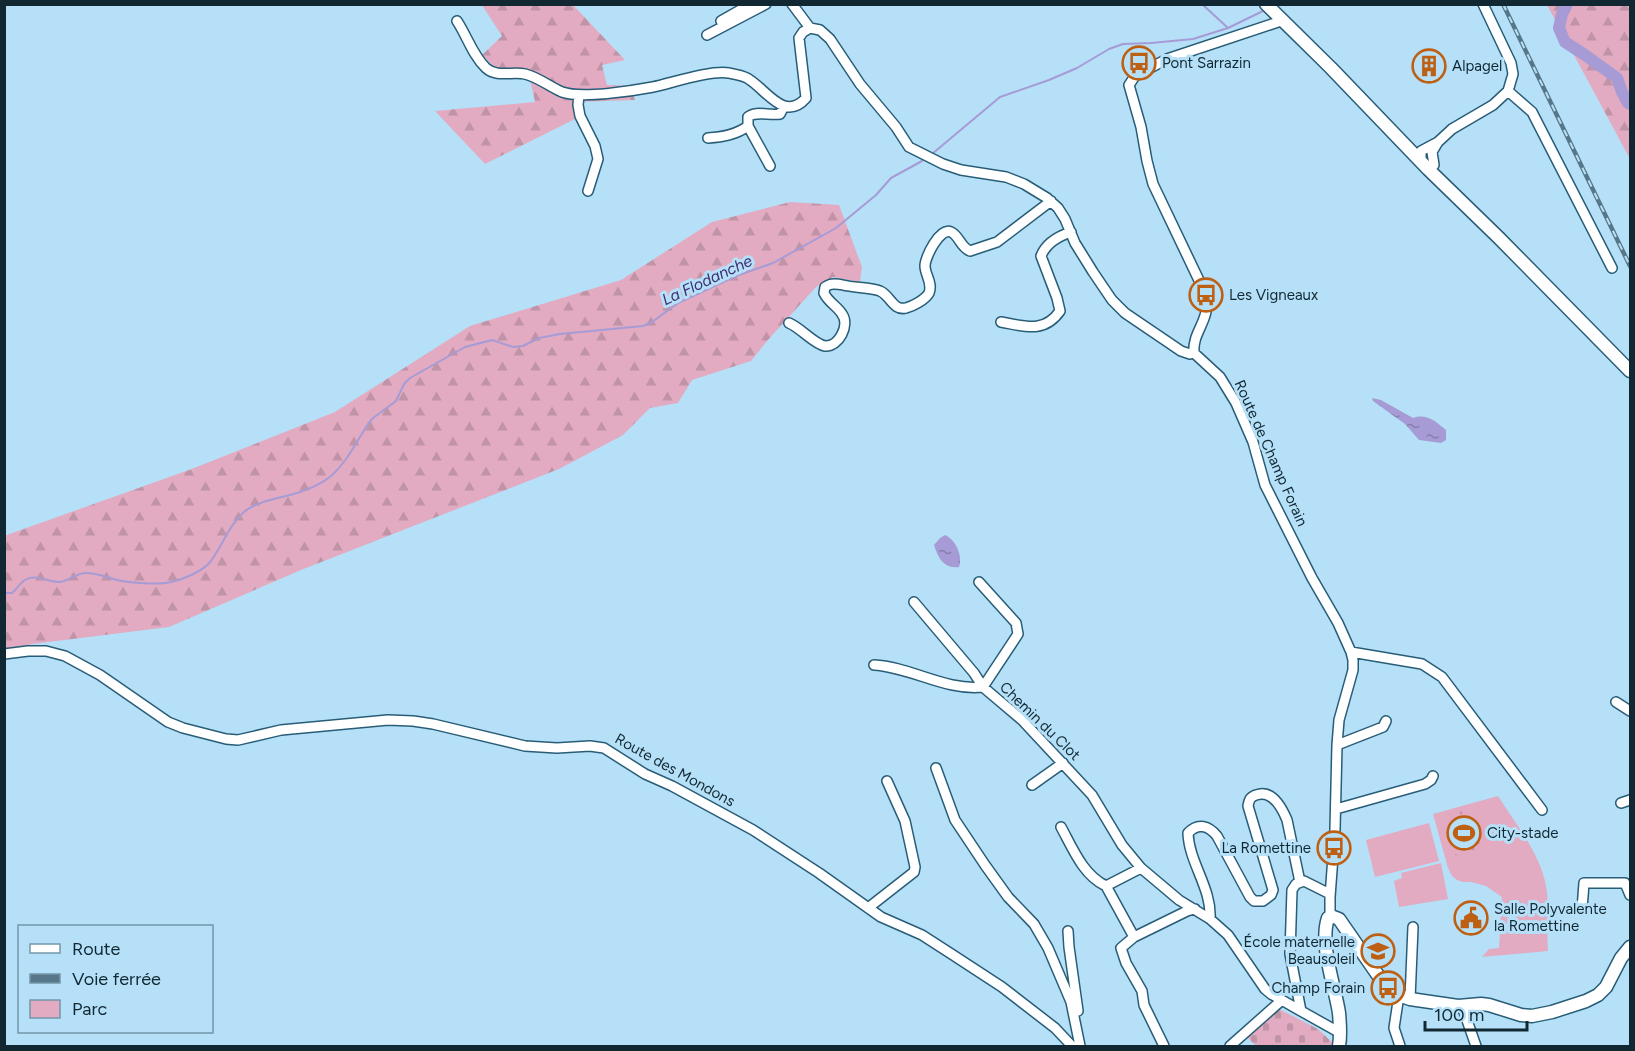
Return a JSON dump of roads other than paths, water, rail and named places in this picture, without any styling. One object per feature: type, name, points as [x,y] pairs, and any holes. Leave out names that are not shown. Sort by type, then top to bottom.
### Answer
[{"type":"main road","points":[[1273,12],[1354,92],[1395,137],[1427,159]]},
{"type":"main road","points":[[1354,92],[1402,132],[1499,238],[1630,371]]},
{"type":"main road","points":[[1331,916],[1339,919],[1392,992],[1404,997],[1462,1006],[1481,1004],[1515,1014],[1532,1016],[1552,1012],[1593,998],[1605,989],[1621,958],[1630,947]]},
{"type":"main road","name":"Route de Champ Forain","points":[[1331,916],[1326,926],[1326,946],[1338,1011],[1340,1047]]},
{"type":"street","points":[[721,21],[751,4]]},
{"type":"street","points":[[707,35],[766,4]]},
{"type":"street","points":[[792,4],[810,28]]},
{"type":"street","points":[[1427,159],[1438,142],[1452,129],[1493,105],[1508,91],[1513,74],[1511,63],[1483,4]]},
{"type":"street","points":[[457,21],[483,66],[490,71],[502,74],[525,74],[563,92],[579,95],[651,88],[724,72],[744,76],[753,81],[774,102],[784,106],[796,106],[806,98],[799,38],[810,28],[820,30],[830,39],[860,84],[896,127],[909,147],[943,164],[961,170],[1005,177],[1036,190],[1058,208],[1075,243],[1093,272],[1112,300],[1125,314],[1181,351],[1194,353],[1194,343],[1206,315],[1206,295],[1153,184],[1129,85],[1134,76],[1167,59],[1278,22],[1273,12]]},
{"type":"street","points":[[1508,91],[1532,112],[1612,268]]},
{"type":"street","points":[[579,95],[580,116],[595,146],[598,159],[588,191]]},
{"type":"street","points":[[770,166],[748,126],[748,117],[752,114],[780,114],[784,106]]},
{"type":"street","points":[[708,138],[725,137],[742,131],[748,126]]},
{"type":"street","points":[[789,323],[818,343],[825,346],[832,345],[842,336],[845,321],[842,314],[826,297],[825,287],[836,284],[858,289],[879,290],[894,305],[906,308],[928,295],[931,285],[926,273],[926,262],[936,240],[946,231],[955,234],[965,249],[970,251],[997,242],[1051,201]]},
{"type":"street","points":[[1001,322],[1037,328],[1054,319],[1060,311],[1041,256],[1043,250],[1054,240],[1071,232]]},
{"type":"street","name":"Route de Champ Forain","points":[[1194,353],[1220,377],[1236,403],[1253,442],[1265,484],[1312,578],[1338,623],[1353,660],[1353,670],[1339,720],[1330,894],[1331,916]]},
{"type":"street","points":[[915,602],[983,687],[1018,634],[1016,624],[980,582]]},
{"type":"street","name":"Route des Mondons","points":[[4,654],[46,651],[65,656],[100,675],[168,722],[226,739],[238,740],[280,730],[388,720],[434,724],[525,746],[604,748],[645,774],[753,830],[881,917],[922,935],[1002,987],[1055,1028],[1072,1047]]},
{"type":"street","points":[[1351,652],[1422,664],[1442,677],[1542,810]]},
{"type":"street","name":"Chemin du Clot","points":[[874,665],[890,666],[962,687],[983,687],[1022,720],[1092,795],[1122,845],[1141,868],[1179,900],[1210,919],[1228,935],[1271,994],[1340,1031]]},
{"type":"street","points":[[1616,702],[1630,711]]},
{"type":"street","points":[[1337,745],[1383,727],[1386,721]]},
{"type":"street","points":[[1032,785],[1063,763]]},
{"type":"street","points":[[936,768],[955,820],[1002,889],[1034,924],[1048,948],[1071,1002],[1080,1047]]},
{"type":"street","points":[[1336,809],[1425,784],[1433,776]]},
{"type":"street","points":[[868,908],[914,872],[915,867],[905,821],[887,781]]},
{"type":"street","points":[[1210,919],[1209,901],[1189,844],[1188,833],[1196,827],[1202,826],[1212,830],[1250,897],[1258,902],[1267,899],[1273,890],[1248,806],[1251,797],[1268,795],[1284,813],[1300,882]]},
{"type":"street","points":[[1061,827],[1086,871],[1097,882],[1106,886],[1134,937]]},
{"type":"street","points":[[1106,886],[1141,868]]},
{"type":"street","points":[[1301,1011],[1290,954],[1293,890],[1296,884],[1304,881],[1330,894]]},
{"type":"street","points":[[1582,909],[1584,883],[1625,883],[1630,895]]},
{"type":"street","points":[[1164,1047],[1144,1005],[1142,991],[1126,963],[1121,948],[1134,937],[1195,909]]},
{"type":"street","points":[[1400,1047],[1394,1028],[1404,997],[1413,927]]},
{"type":"street","points":[[1068,932],[1078,1007],[1076,1022]]},
{"type":"street","points":[[1230,1047],[1282,1000]]},
{"type":"street","points":[[1462,1006],[1476,1047]]},
{"type":"water","points":[[1372,398],[1381,400],[1413,418],[1431,419],[1446,430],[1446,440],[1441,443],[1419,440],[1405,424]]},
{"type":"water","points":[[945,535],[958,549],[959,567],[945,564],[937,554],[934,545]]},
{"type":"waterway","points":[[1202,4],[1228,28]]},
{"type":"waterway","points":[[1567,4],[1559,28],[1565,42],[1617,78],[1630,104]]},
{"type":"waterway","name":"La Flodanche","points":[[932,154],[1000,97],[1077,68],[1109,49],[1123,44],[1193,39],[1228,28],[1265,10]]},
{"type":"waterway","name":"La Flodanche","points":[[4,593],[12,593],[29,578],[60,582],[82,573],[90,573],[123,581],[166,583],[192,574],[211,561],[238,517],[248,509],[303,491],[328,479],[344,462],[373,418],[396,401],[404,384],[410,378],[465,347],[492,340],[513,347],[560,334],[643,326],[678,303],[736,276],[773,263],[836,228],[876,195],[891,178],[922,161]]},
{"type":"railway","points":[[1503,4],[1630,266]]},
{"type":"place","name":"Pont Sarrazin","points":[[1139,63]]},
{"type":"place","name":"Alpagel","points":[[1429,66]]},
{"type":"place","name":"Les Vigneaux","points":[[1206,295]]},
{"type":"place","name":"City-stade","points":[[1464,833]]},
{"type":"place","name":"La Romettine","points":[[1334,848]]},
{"type":"place","name":"Salle Polyvalente la Romettine","points":[[1471,918]]},
{"type":"place","name":"École maternelle Beausoleil","points":[[1378,951]]},
{"type":"place","name":"Champ Forain","points":[[1388,988]]}]
